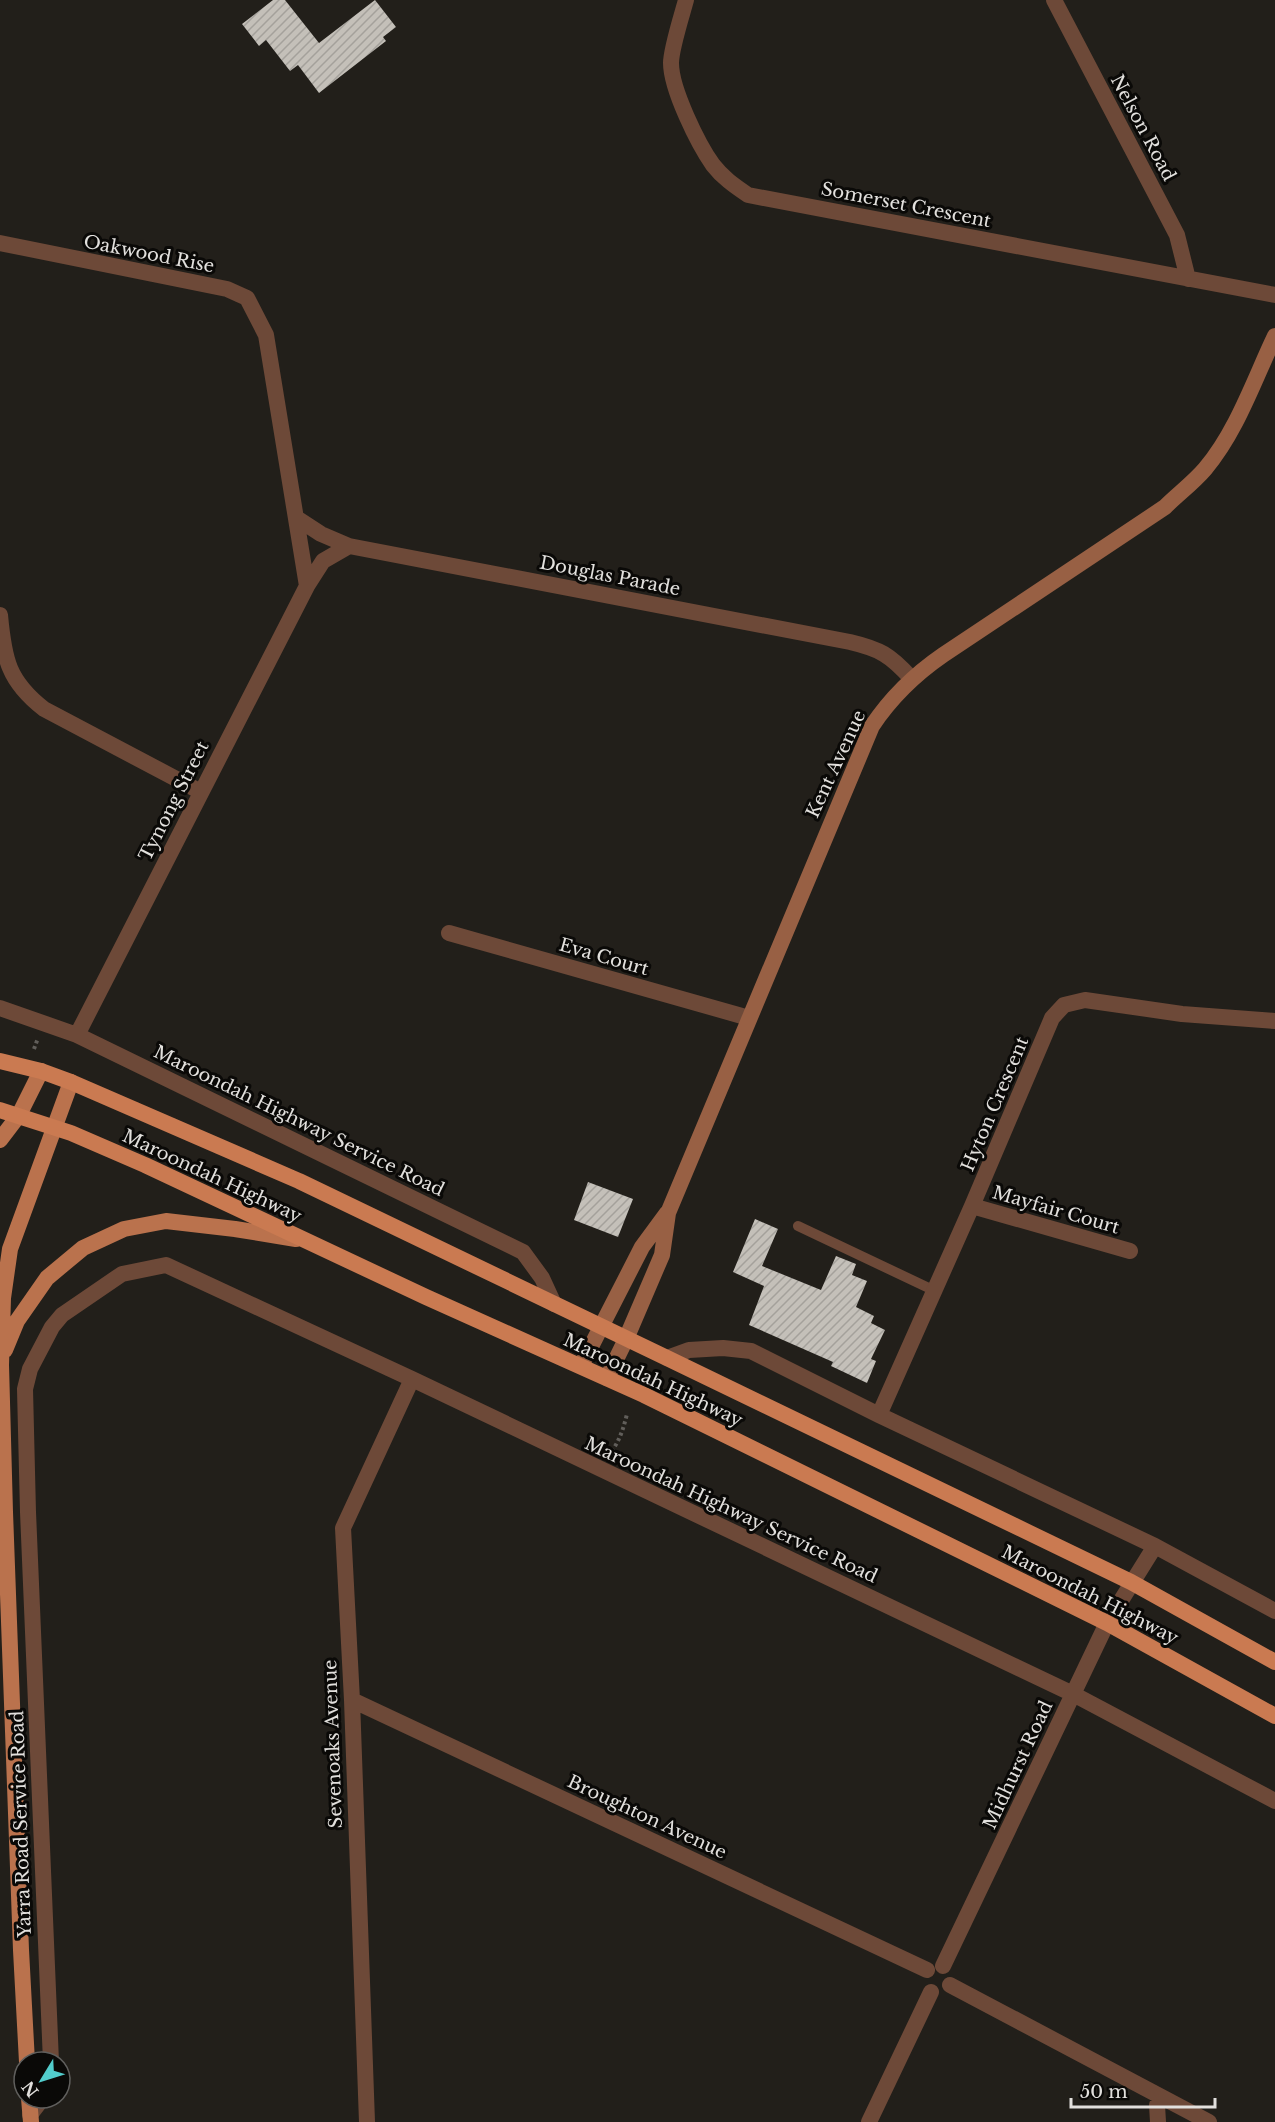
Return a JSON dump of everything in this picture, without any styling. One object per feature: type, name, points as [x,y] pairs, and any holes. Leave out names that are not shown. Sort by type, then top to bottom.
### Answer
[{"type":"highway","name":"Maroondah Highway","points":[[0,1061],[41,1071],[71,1082],[299,1181],[1131,1582],[1275,1662]]},
{"type":"highway","name":"Maroondah Highway","points":[[0,1110],[71,1133],[145,1165],[426,1297],[607,1378],[1107,1623],[1275,1716]]},
{"type":"main road","name":"Kent Avenue","points":[[607,1378],[662,1255],[668,1213],[872,726],[896,693],[911,678],[1165,507],[1187,488],[1205,469],[1224,442],[1275,336]]},
{"type":"main road","points":[[0,1140],[19,1115],[41,1071]]},
{"type":"main road","points":[[26,2050],[3,1512],[1,1365],[5,1248],[55,1129],[71,1082]]},
{"type":"main road","name":"Kent Avenue","points":[[581,1366],[642,1247],[668,1213]]},
{"type":"main road","points":[[1,1365],[8,1341],[17,1322],[47,1278],[83,1248],[124,1229],[166,1221],[235,1228],[306,1241]]},
{"type":"street","name":"Somerset Crescent","points":[[686,0],[671,62],[675,87],[713,165],[729,182],[748,195],[1275,295]]},
{"type":"street","name":"Nelson Road","points":[[1054,0],[1177,235],[1188,279]]},
{"type":"street","name":"Oakwood Rise","points":[[0,243],[227,289],[248,298],[266,335],[298,519]]},
{"type":"street","name":"Douglas Parade","points":[[298,519],[321,534],[349,546],[877,649],[900,666],[911,678]]},
{"type":"street","points":[[298,519],[307,586]]},
{"type":"street","name":"Tynong Street","points":[[77,1035],[307,586],[323,561],[349,546]]},
{"type":"street","points":[[0,615],[3,644],[11,672],[26,695],[44,709],[201,792]]},
{"type":"street","name":"Eva Court","points":[[449,933],[749,1018]]},
{"type":"street","name":"Hyton Crescent","points":[[879,1415],[1052,1018],[1064,1005],[1085,1000],[1182,1014],[1275,1021]]},
{"type":"street","name":"Maroondah Highway Service Road","points":[[0,1008],[77,1035],[523,1252],[542,1278],[554,1304]]},
{"type":"street","name":"Mayfair Court","points":[[972,1206],[1130,1251]]},
{"type":"street","name":"Maroondah Highway Service Road","points":[[166,1264],[1073,1694],[1275,1801]]},
{"type":"street","name":"Yarra Road Service Road","points":[[50,2050],[25,1389],[30,1369],[46,1338],[62,1315],[122,1274],[166,1264]]},
{"type":"street","points":[[667,1358],[689,1350],[723,1348],[751,1351],[879,1415],[1155,1546],[1275,1611]]},
{"type":"street","name":"Sevenoaks Avenue","points":[[367,2122],[352,1700],[343,1528],[412,1379]]},
{"type":"street","points":[[3,1512],[28,1512]]},
{"type":"street","name":"Midhurst Road","points":[[935,1968],[1107,1623],[1155,1546]]},
{"type":"street","name":"Broughton Avenue","points":[[352,1700],[935,1968]]},
{"type":"street","points":[[935,1968],[950,1972],[950,1985],[940,1993],[931,1992],[924,1982],[935,1968]]},
{"type":"street","points":[[950,1985],[1209,2122]]},
{"type":"street","points":[[869,2122],[931,1992]]},
{"type":"street","points":[[1158,2122],[1157,2105],[1160,2097]]},
{"type":"lane","points":[[798,1226],[933,1290]]},
{"type":"path","points":[[600,1469],[604,1460],[615,1448],[627,1414]]},
{"type":"building","points":[[273,0],[285,0],[319,43],[375,0],[396,27],[383,37],[386,41],[319,93],[298,65],[290,71],[266,40],[259,46],[242,24]]},
{"type":"building","points":[[588,1182],[633,1199],[618,1237],[574,1220]]},
{"type":"building","points":[[755,1219],[778,1229],[762,1266],[821,1290],[836,1256],[856,1264],[852,1275],[867,1281],[856,1307],[874,1316],[871,1323],[885,1330],[871,1359],[876,1361],[867,1383],[831,1366],[833,1362],[749,1325],[764,1286],[733,1272]]}]
